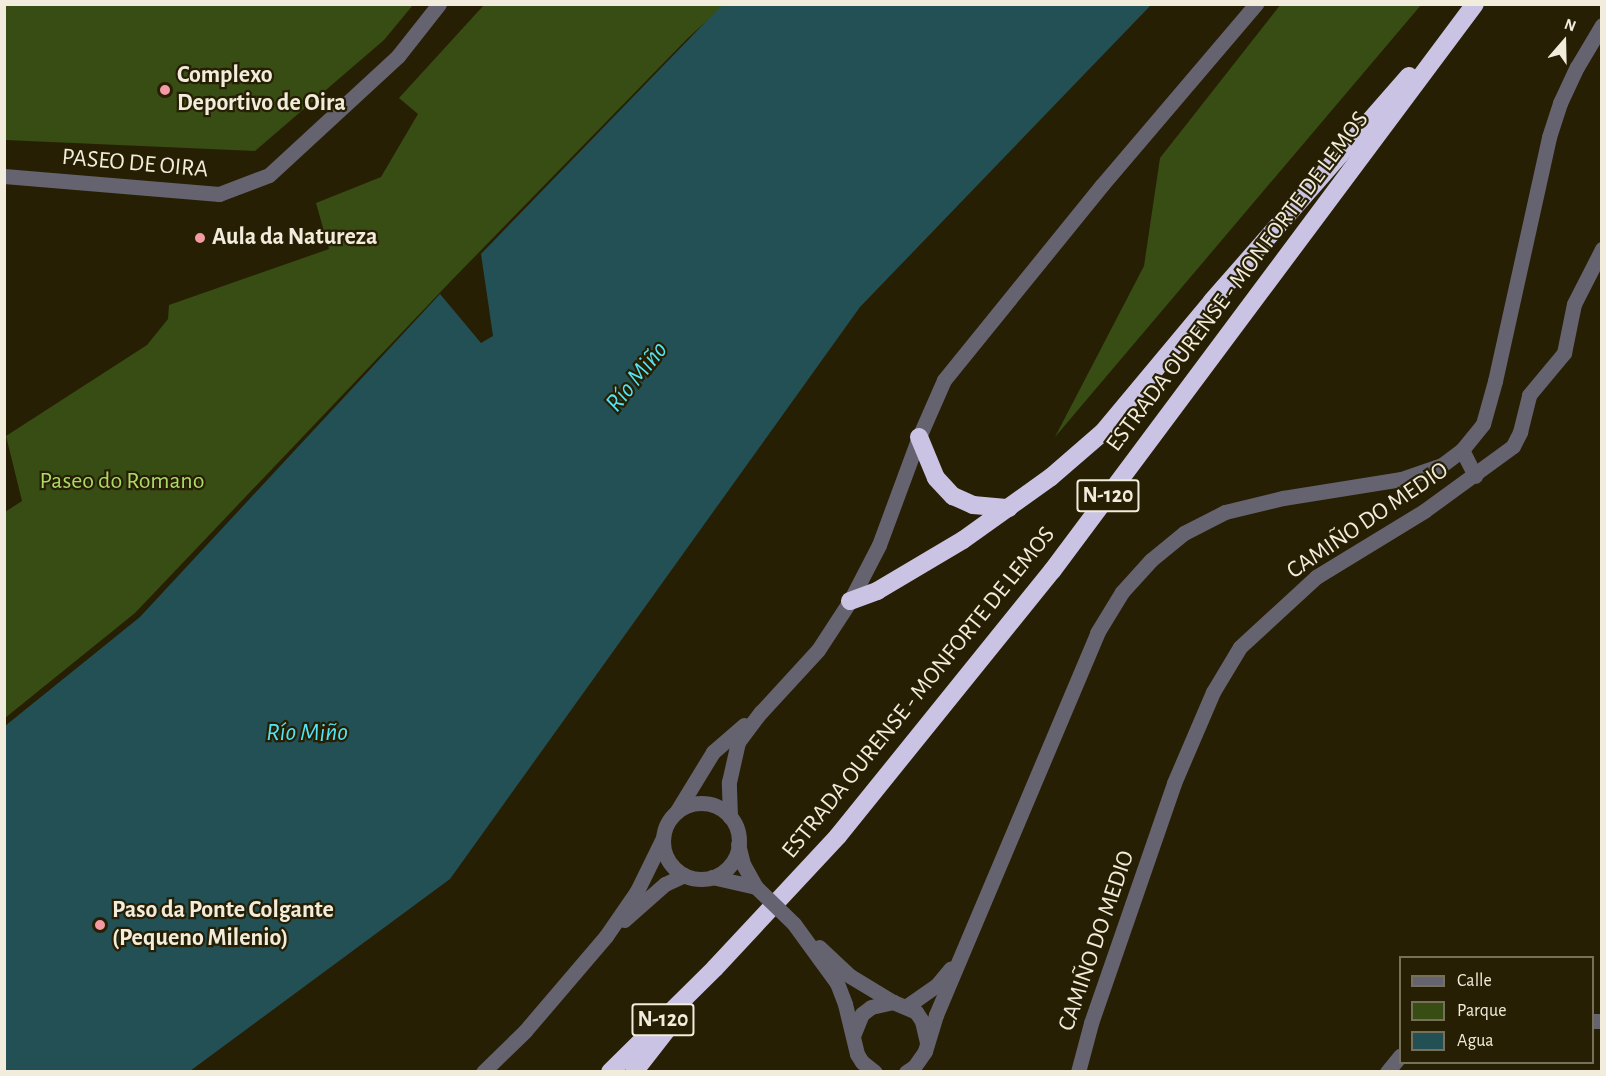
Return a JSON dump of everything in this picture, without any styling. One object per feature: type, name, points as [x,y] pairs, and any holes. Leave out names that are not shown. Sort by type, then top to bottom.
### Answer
[{"type":"highway","points":[[850,601],[877,591],[963,540],[1051,477],[1103,432],[1212,301],[1473,4]]},
{"type":"highway","name":"ESTRADA OURENSE - MONFORTE DE LEMOS","points":[[610,1071],[716,968],[838,836],[1052,571],[1473,4]]},
{"type":"highway","points":[[919,437],[936,478],[953,496],[973,505],[1009,508]]},
{"type":"highway","points":[[634,1071],[716,968]]},
{"type":"street","name":"PASEO DE OIRA","points":[[4,176],[219,194],[269,175],[398,56],[440,4]]},
{"type":"street","points":[[730,817],[731,764],[738,742],[761,712],[818,650],[850,601],[879,545],[919,437],[944,380],[1102,185],[1256,4]]},
{"type":"street","points":[[911,1070],[921,1060],[961,957],[1097,633],[1122,592],[1151,560],[1184,533],[1226,512],[1283,498],[1401,479],[1442,465],[1462,450],[1483,424],[1495,381],[1539,173],[1556,115],[1577,67],[1602,25]]},
{"type":"street","name":"CAMIÑO DO MEDIO","points":[[1078,1071],[1091,1023],[1174,783],[1213,692],[1240,647],[1316,576],[1475,476],[1513,446],[1520,432],[1529,394],[1564,353],[1574,304],[1602,249]]},
{"type":"street","points":[[1462,450],[1475,476]]},
{"type":"street","points":[[483,1071],[525,1031],[606,936],[637,891],[663,838],[665,828],[713,752],[761,712]]},
{"type":"street","points":[[676,812],[686,806],[704,804],[721,809],[730,817],[735,825],[743,864],[756,887],[850,976],[900,1004],[922,1021],[927,1042]]},
{"type":"street","points":[[663,838],[668,860],[684,874],[703,879],[712,877],[730,865],[738,844]]},
{"type":"street","points":[[606,936],[665,884],[684,874]]},
{"type":"street","points":[[712,877],[756,887]]},
{"type":"street","points":[[794,924],[837,983],[854,1036],[856,1052],[866,1068]]},
{"type":"street","points":[[854,1036],[862,1014],[871,1007],[900,1004],[936,986],[961,957]]},
{"type":"street","points":[[1386,1071],[1399,1058]]},
{"type":"green space","name":"Complexo Deportivo de Oira","points":[[5,4],[413,5],[384,40],[255,151],[5,140]]},
{"type":"green space","points":[[1281,4],[1421,5],[1055,437],[1144,266],[1160,158]]},
{"type":"green space","name":"Paseo do Romano","points":[[484,5],[724,5],[687,39],[450,282],[135,613],[5,718],[5,512],[22,501],[6,436],[147,345],[168,319],[169,305],[329,249],[316,203],[381,177],[418,114],[399,98]]},
{"type":"water","name":"Río Miño","points":[[722,5],[1151,5],[860,307],[450,879],[190,1071],[5,1071],[5,726],[140,617],[440,294],[481,343],[493,336],[481,254]]},
{"type":"place","name":"Complexo Deportivo de Oira","points":[[165,90]]},
{"type":"place","name":"Aula da Natureza","points":[[200,238]]},
{"type":"place","name":"Paso da Ponte Colgante (Pequeno Milenio)","points":[[100,925]]}]
